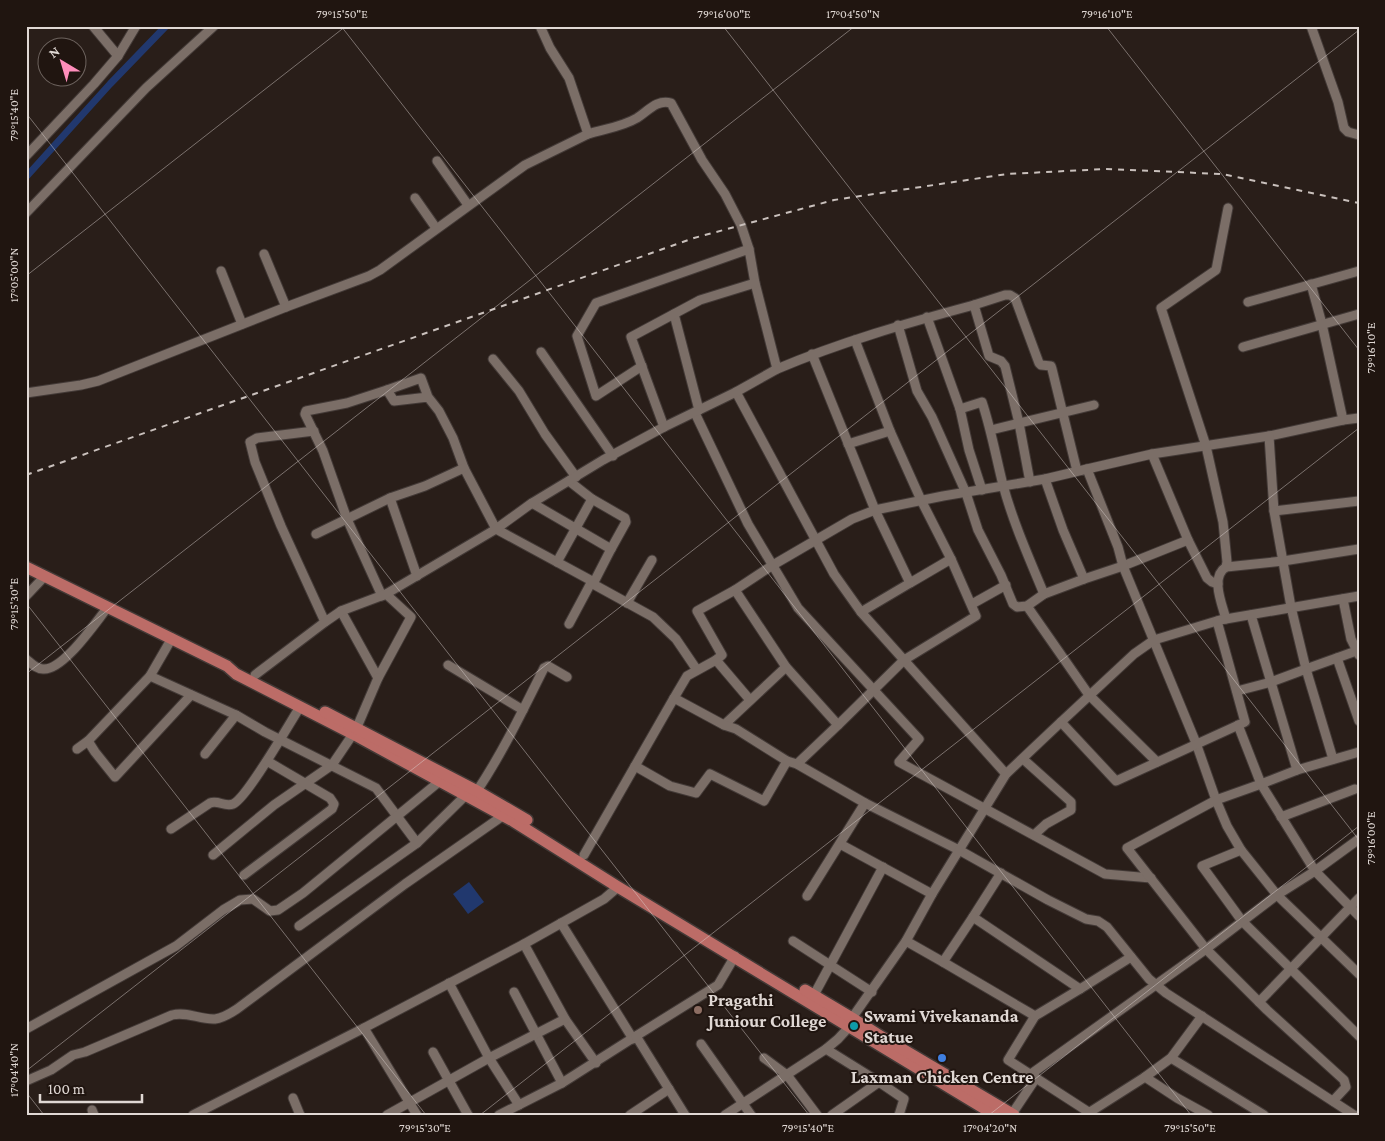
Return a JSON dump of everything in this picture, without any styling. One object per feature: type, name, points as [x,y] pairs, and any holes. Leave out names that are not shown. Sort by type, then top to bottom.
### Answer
[{"type":"main road","points":[[26,567],[227,666],[236,674],[300,707],[355,731],[477,791],[814,995],[850,1022],[995,1115]]},
{"type":"main road","points":[[227,666],[239,667],[255,675],[440,781],[504,815],[618,887],[810,1001],[877,1034],[1013,1114]]},
{"type":"street","points":[[93,26],[118,56]]},
{"type":"street","points":[[26,156],[118,56],[136,26]]},
{"type":"street","points":[[26,213],[146,88],[214,26]]},
{"type":"street","points":[[540,26],[550,48],[569,78],[588,134]]},
{"type":"street","points":[[1312,26],[1338,102],[1344,128],[1348,132],[1359,135]]},
{"type":"street","points":[[26,393],[98,381],[368,276],[380,270],[526,165],[588,134],[624,124],[659,103],[666,101],[671,103],[702,160],[725,194],[741,225],[749,249],[777,369]]},
{"type":"street","points":[[438,161],[468,205]]},
{"type":"street","points":[[415,198],[436,228]]},
{"type":"street","points":[[1226,567],[1223,522],[1199,447],[1161,308],[1216,270],[1228,208]]},
{"type":"street","points":[[642,366],[596,396],[577,336],[596,304],[749,249]]},
{"type":"street","points":[[264,254],[286,307]]},
{"type":"street","points":[[221,271],[242,324]]},
{"type":"street","points":[[1248,302],[1359,271]]},
{"type":"street","points":[[664,427],[631,337],[700,300],[756,282]]},
{"type":"street","points":[[1311,284],[1322,324],[1343,420]]},
{"type":"street","points":[[255,675],[341,611],[384,595],[496,529],[532,503],[573,479],[664,427],[736,392],[777,369],[812,354],[898,325],[1005,295],[1015,298],[1039,363],[1041,365],[1049,365],[1052,369],[1077,471]]},
{"type":"street","points":[[974,305],[989,356],[1001,361],[1005,366],[1019,423],[1030,482]]},
{"type":"street","points":[[674,314],[697,411],[748,524],[798,608],[919,740],[900,762],[1105,874],[1151,878]]},
{"type":"street","points":[[1243,347],[1359,314]]},
{"type":"street","points":[[927,317],[960,409],[969,450],[982,490]]},
{"type":"street","points":[[898,325],[917,391],[932,417],[966,493],[978,530],[1006,585],[1014,606],[1027,606],[1044,594],[1123,566],[1188,540]]},
{"type":"street","points":[[797,764],[904,660],[976,616],[890,431],[855,340]]},
{"type":"street","points":[[541,352],[613,456]]},
{"type":"street","points":[[812,354],[875,510],[910,583]]},
{"type":"street","points":[[492,359],[519,391],[573,479],[592,499],[626,518],[626,522],[594,584],[653,617],[665,627],[676,639],[697,670]]},
{"type":"street","points":[[213,855],[332,765],[355,731],[378,678],[411,617],[384,595],[348,519],[323,451],[305,414],[306,410],[347,403],[421,378],[428,397],[439,410],[453,438],[464,468],[496,529],[592,581],[569,624]]},
{"type":"street","points":[[387,390],[394,401],[428,397]]},
{"type":"street","points":[[736,392],[834,574],[861,612],[1006,774]]},
{"type":"street","points":[[960,409],[982,402],[1013,518],[1044,594]]},
{"type":"street","points":[[991,430],[1094,405]]},
{"type":"street","points":[[584,855],[684,680],[722,655],[696,611],[735,590],[773,564],[852,519],[875,510],[921,500],[1030,482],[1152,454],[1269,436],[1359,418]]},
{"type":"street","points":[[314,431],[257,438],[250,442],[255,462],[277,516],[325,622]]},
{"type":"street","points":[[848,444],[890,431]]},
{"type":"street","points":[[1269,436],[1274,512],[1291,607],[1306,669],[1333,759]]},
{"type":"street","points":[[1152,454],[1188,540],[1208,578],[1215,583]]},
{"type":"street","points":[[316,534],[390,498],[425,486],[464,468]]},
{"type":"street","points":[[1087,469],[1118,547],[1123,566],[1196,743],[1227,826],[1242,850],[1278,895],[1359,974]]},
{"type":"street","points":[[1045,479],[1063,530],[1084,579]]},
{"type":"street","points":[[390,498],[417,576]]},
{"type":"street","points":[[557,562],[592,499]]},
{"type":"street","points":[[1274,512],[1359,501]]},
{"type":"street","points":[[532,503],[611,549]]},
{"type":"street","points":[[1061,722],[1116,781],[1245,722],[1215,583],[1222,570],[1226,567],[1283,561],[1359,549]]},
{"type":"street","points":[[861,612],[951,559]]},
{"type":"street","points":[[627,603],[652,560]]},
{"type":"street","points":[[26,596],[46,576]]},
{"type":"street","points":[[972,604],[1006,585]]},
{"type":"street","points":[[735,590],[786,667],[838,725]]},
{"type":"street","points":[[725,1115],[826,1050],[838,1039],[906,941],[932,894],[1006,774],[1134,654],[1154,640],[1222,620],[1359,596]]},
{"type":"street","points":[[1237,691],[1271,682],[1358,652],[1351,639],[1343,599]]},
{"type":"street","points":[[1027,606],[1089,695],[1157,762]]},
{"type":"street","points":[[26,660],[43,670],[54,668],[70,654],[108,607]]},
{"type":"street","points":[[341,611],[378,678]]},
{"type":"street","points":[[1251,615],[1297,770]]},
{"type":"street","points":[[77,748],[88,741],[150,676],[172,638]]},
{"type":"street","points":[[1337,658],[1359,722]]},
{"type":"street","points":[[716,660],[750,700]]},
{"type":"street","points":[[448,665],[523,710]]},
{"type":"street","points":[[477,791],[489,774],[545,666],[567,678]]},
{"type":"street","points":[[724,725],[786,667]]},
{"type":"street","points":[[150,676],[236,715],[265,732],[376,788],[417,843]]},
{"type":"street","points":[[88,741],[115,777],[191,695]]},
{"type":"street","points":[[674,698],[724,725],[736,729],[788,761],[797,764],[865,803],[959,850],[1086,919],[1098,921],[1107,927],[1156,985],[1333,1101],[1344,1112],[1354,1115]]},
{"type":"street","points":[[172,829],[210,803],[215,802],[226,805],[240,800],[267,761],[300,707]]},
{"type":"street","points":[[205,754],[236,715]]},
{"type":"street","points":[[1238,725],[1261,784],[1315,871],[1359,916]]},
{"type":"street","points":[[1333,1101],[1346,1087],[1344,1080],[1258,1002],[1206,949],[1127,848],[1216,800],[1297,770],[1359,752]]},
{"type":"street","points":[[1022,759],[1071,802],[1071,810],[1046,824],[1034,835]]},
{"type":"street","points":[[244,875],[332,809],[334,804],[330,798],[267,761]]},
{"type":"street","points":[[636,766],[670,786],[696,793],[710,774],[764,801],[788,761]]},
{"type":"street","points":[[26,1029],[176,946],[223,910],[240,900],[253,899],[270,911],[278,910],[303,893],[440,781]]},
{"type":"street","points":[[1282,817],[1355,789]]},
{"type":"street","points":[[299,926],[417,843],[466,795]]},
{"type":"street","points":[[807,896],[865,803]]},
{"type":"street","points":[[26,1081],[51,1070],[73,1055],[86,1052],[172,1015],[185,1013],[214,1019],[238,1009],[405,884],[504,815]]},
{"type":"street","points":[[1013,1114],[1034,1076],[1242,921],[1359,840]]},
{"type":"street","points":[[840,844],[932,894]]},
{"type":"street","points":[[1242,850],[1202,866],[1242,921],[1359,1036]]},
{"type":"street","points":[[814,995],[883,867]]},
{"type":"street","points":[[943,962],[1001,873]]},
{"type":"street","points":[[197,1114],[524,944],[604,898],[618,887]]},
{"type":"street","points":[[1258,1002],[1359,898]]},
{"type":"street","points":[[973,917],[1080,989]]},
{"type":"street","points":[[561,923],[685,1115]]},
{"type":"street","points":[[793,941],[872,992]]},
{"type":"street","points":[[906,941],[1035,1016]]},
{"type":"street","points":[[524,944],[565,1019],[596,1063]]},
{"type":"street","points":[[499,1115],[562,1083],[596,1063],[718,985],[735,956]]},
{"type":"street","points":[[1131,957],[1035,1016],[1008,1060],[1090,1112],[1171,1058],[1202,1016]]},
{"type":"street","points":[[449,983],[489,1058],[519,1104]]},
{"type":"street","points":[[514,992],[562,1083]]},
{"type":"street","points":[[387,1115],[489,1058],[565,1019]]},
{"type":"street","points":[[364,1028],[417,1115]]},
{"type":"street","points":[[701,1044],[751,1115]]},
{"type":"street","points":[[826,1050],[904,1099],[899,1115]]},
{"type":"street","points":[[433,1052],[468,1115]]},
{"type":"street","points":[[764,1058],[787,1075],[817,1115]]},
{"type":"street","points":[[1171,1058],[1264,1115]]},
{"type":"street","points":[[1144,1077],[1208,1115]]},
{"type":"street","points":[[832,1115],[879,1082]]},
{"type":"street","points":[[630,1115],[669,1089]]},
{"type":"street","points":[[293,1098],[300,1115]]},
{"type":"water","points":[[469,882],[484,902],[468,914],[453,894]]},
{"type":"waterway","points":[[26,177],[110,84],[166,26]]},
{"type":"railway","points":[[26,475],[694,238],[834,200],[1007,174],[1106,169],[1222,174],[1359,203]]},
{"type":"place","name":"Pragathi Juniour College","points":[[698,1010]]},
{"type":"place","name":"Swami Vivekananda Statue","points":[[854,1026]]},
{"type":"place","name":"Laxman Chicken Centre","points":[[942,1058]]}]
